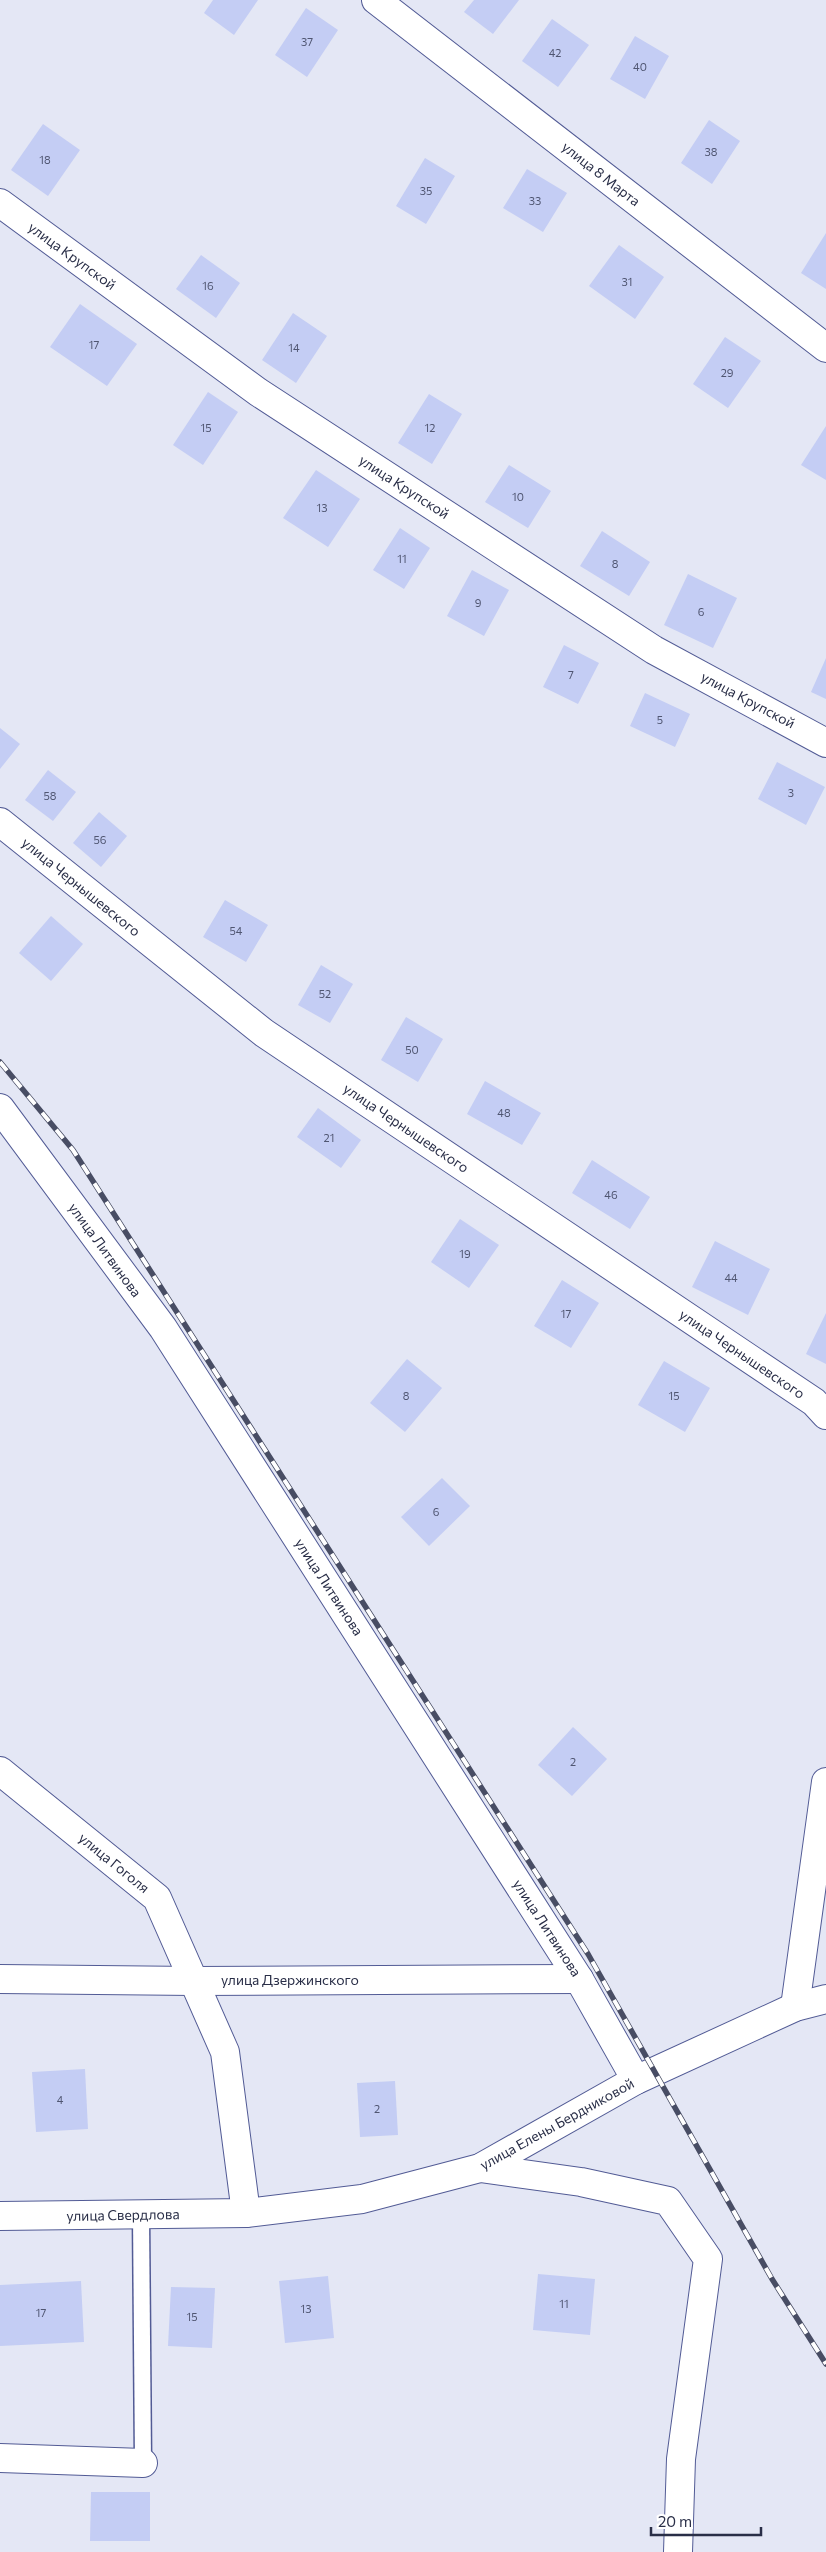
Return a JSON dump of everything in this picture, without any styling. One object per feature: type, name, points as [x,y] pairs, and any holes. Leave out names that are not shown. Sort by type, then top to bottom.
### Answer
[{"type":"street","name":"улица 8 Марта","points":[[376,0],[826,348]]},
{"type":"street","name":"улица Крупской","points":[[0,204],[258,392],[654,650],[826,742]]},
{"type":"street","name":"улица Чернышевского","points":[[0,822],[264,1033],[814,1402],[826,1415]]},
{"type":"street","name":"улица Литвинова","points":[[0,1108],[163,1328],[579,1979],[636,2080]]},
{"type":"street","name":"улица Гоголя","points":[[0,1771],[157,1898],[225,2052],[246,2213]]},
{"type":"street","points":[[795,2007],[826,1782]]},
{"type":"street","name":"улица Дзержинского","points":[[0,1979],[194,1981],[579,1979]]},
{"type":"street","name":"улица Елены Бердниковой","points":[[246,2213],[362,2199],[480,2168],[636,2080],[795,2007],[826,2000]]},
{"type":"street","points":[[480,2168],[582,2182],[668,2201],[708,2259],[681,2460],[678,2552]]},
{"type":"street","name":"улица Свердлова","points":[[0,2216],[246,2213]]},
{"type":"street","points":[[0,2458],[143,2463]]},
{"type":"lane","points":[[141,2215],[143,2463]]},
{"type":"building","points":[[213,0],[258,0],[234,35],[204,13]]},
{"type":"building","points":[[474,0],[519,0],[493,34],[464,12]]},
{"type":"building","points":[[306,8],[338,30],[307,77],[275,55]]},
{"type":"building","points":[[552,19],[589,45],[558,87],[522,61]]},
{"type":"building","points":[[635,36],[669,56],[645,99],[610,79]]},
{"type":"building","points":[[709,120],[740,141],[712,184],[681,163]]},
{"type":"building","points":[[43,124],[80,150],[48,196],[11,170]]},
{"type":"building","points":[[425,158],[455,176],[426,224],[396,206]]},
{"type":"building","points":[[527,169],[567,193],[543,232],[503,208]]},
{"type":"building","points":[[826,233],[826,289],[801,273]]},
{"type":"building","points":[[619,245],[664,277],[635,319],[589,286]]},
{"type":"building","points":[[201,255],[240,283],[216,318],[176,289]]},
{"type":"building","points":[[80,304],[137,344],[107,386],[50,347]]},
{"type":"building","points":[[293,313],[327,336],[296,383],[262,360]]},
{"type":"building","points":[[725,337],[761,361],[728,408],[693,384]]},
{"type":"building","points":[[208,392],[238,412],[203,465],[173,445]]},
{"type":"building","points":[[429,394],[462,414],[432,464],[398,443]]},
{"type":"building","points":[[826,426],[826,480],[801,465]]},
{"type":"building","points":[[509,465],[551,491],[528,528],[485,502]]},
{"type":"building","points":[[316,470],[360,499],[328,547],[283,518]]},
{"type":"building","points":[[400,528],[430,548],[404,589],[373,570]]},
{"type":"building","points":[[602,531],[650,562],[629,596],[580,566]]},
{"type":"building","points":[[472,570],[509,590],[484,636],[447,616]]},
{"type":"building","points":[[688,574],[737,598],[713,648],[664,625]]},
{"type":"building","points":[[564,645],[599,663],[578,704],[543,687]]},
{"type":"building","points":[[826,658],[826,699],[811,692]]},
{"type":"building","points":[[645,693],[690,714],[675,747],[630,726]]},
{"type":"building","points":[[0,728],[20,744],[0,769]]},
{"type":"building","points":[[777,762],[825,787],[806,825],[758,799]]},
{"type":"building","points":[[48,770],[76,792],[53,821],[25,800]]},
{"type":"building","points":[[99,812],[127,836],[101,867],[73,843]]},
{"type":"building","points":[[225,900],[268,925],[246,962],[203,937]]},
{"type":"building","points":[[51,916],[83,944],[51,981],[19,953]]},
{"type":"building","points":[[321,965],[353,984],[330,1023],[298,1005]]},
{"type":"building","points":[[406,1017],[443,1039],[418,1082],[381,1060]]},
{"type":"building","points":[[485,1081],[541,1113],[522,1145],[467,1114]]},
{"type":"building","points":[[318,1108],[361,1140],[341,1168],[297,1137]]},
{"type":"building","points":[[592,1160],[650,1197],[630,1229],[572,1193]]},
{"type":"building","points":[[460,1219],[499,1245],[469,1288],[431,1262]]},
{"type":"building","points":[[715,1241],[770,1269],[748,1315],[692,1287]]},
{"type":"building","points":[[562,1280],[599,1303],[571,1348],[534,1326]]},
{"type":"building","points":[[826,1313],[826,1364],[806,1354]]},
{"type":"building","points":[[407,1359],[442,1388],[405,1432],[370,1403]]},
{"type":"building","points":[[664,1361],[710,1388],[685,1432],[638,1405]]},
{"type":"building","points":[[442,1478],[470,1506],[429,1546],[401,1517]]},
{"type":"building","points":[[573,1727],[607,1759],[572,1796],[538,1765]]},
{"type":"building","points":[[85,2069],[88,2129],[36,2132],[32,2072]]},
{"type":"building","points":[[395,2081],[398,2135],[360,2137],[357,2083]]},
{"type":"building","points":[[538,2274],[595,2279],[590,2335],[533,2330]]},
{"type":"building","points":[[328,2276],[334,2338],[285,2343],[279,2281]]},
{"type":"building","points":[[81,2281],[84,2342],[0,2346],[0,2285]]},
{"type":"building","points":[[171,2287],[215,2288],[212,2348],[168,2346]]},
{"type":"building","points":[[91,2492],[150,2492],[150,2541],[90,2541]]},
{"type":"railway","points":[[0,1062],[73,1150],[588,1954],[772,2279],[826,2364]]}]
